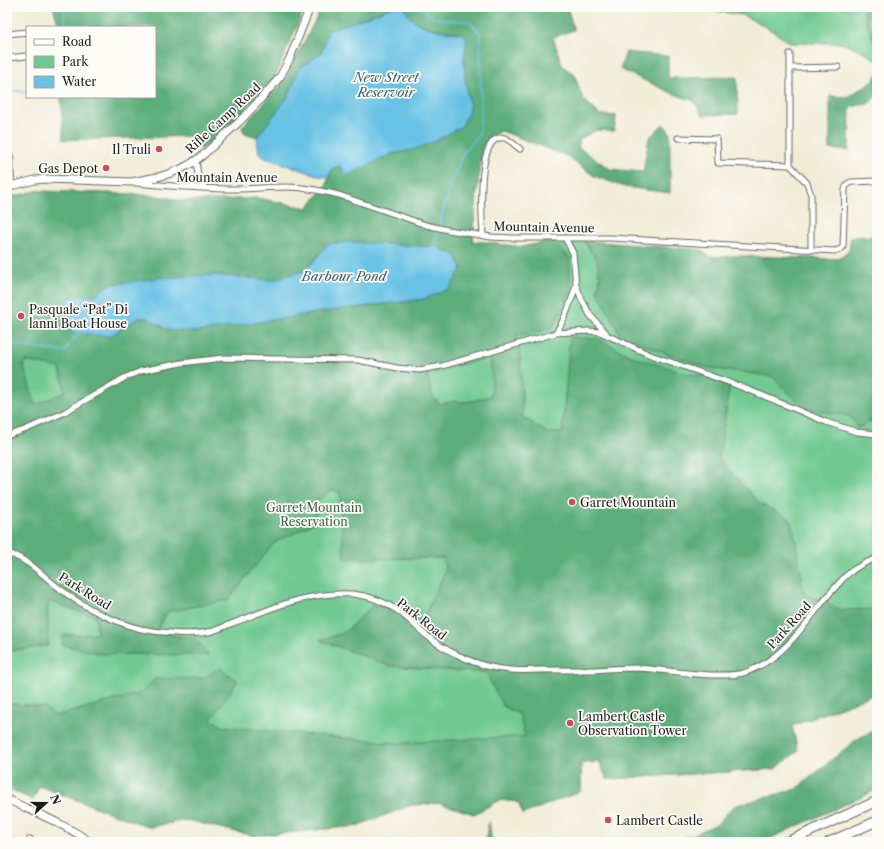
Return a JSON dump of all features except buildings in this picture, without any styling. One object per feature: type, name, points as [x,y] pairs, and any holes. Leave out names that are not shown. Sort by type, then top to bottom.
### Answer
[{"type":"highway","points":[[787,842],[877,801]]},
{"type":"highway","points":[[829,842],[877,821]]},
{"type":"street","name":"Rifle Camp Road","points":[[9,186],[46,179],[131,182],[168,174],[196,161],[259,101],[280,77],[290,58],[310,7]]},
{"type":"street","points":[[7,34],[26,32]]},
{"type":"street","points":[[790,54],[790,165],[806,183],[811,195],[811,249]]},
{"type":"street","points":[[7,58],[26,56]]},
{"type":"street","points":[[790,68],[838,67]]},
{"type":"street","points":[[483,235],[481,196],[483,170],[487,151],[493,140],[499,138],[507,139],[520,149]]},
{"type":"street","points":[[678,138],[717,139],[718,163],[790,165]]},
{"type":"street","points":[[7,150],[11,159],[9,186]]},
{"type":"street","points":[[196,161],[198,174],[205,188]]},
{"type":"street","name":"Mountain Avenue","points":[[131,182],[205,188],[304,188],[328,192],[355,200],[426,225],[448,230],[512,238],[611,238],[835,251],[843,247],[846,185],[849,182],[877,181]]},
{"type":"street","points":[[565,238],[573,253],[576,285],[582,300],[590,315],[599,327],[609,336]]},
{"type":"street","points":[[556,333],[563,323],[576,285]]},
{"type":"street","points":[[7,436],[63,413],[126,377],[141,371],[181,363],[223,358],[358,360],[397,368],[418,370],[442,366],[556,333],[589,331],[600,332],[648,354],[726,381],[826,422],[857,432],[877,434]]},
{"type":"street","name":"Park Road","points":[[7,553],[19,557],[25,561],[60,590],[86,606],[104,616],[141,629],[189,634],[212,631],[301,599],[332,594],[352,594],[370,597],[397,610],[428,637],[444,648],[480,665],[511,670],[638,668],[727,675],[741,673],[766,663],[780,652],[803,628],[846,576],[855,568],[877,558]]},
{"type":"street","points":[[7,799],[72,831],[90,842]]},
{"type":"green space","points":[[53,7],[96,7],[97,9],[103,7],[305,7],[275,77],[238,117],[201,150],[195,136],[63,140],[61,98],[156,98],[156,26],[58,26]]},
{"type":"green space","points":[[322,7],[394,7],[328,31],[321,53],[300,68],[288,97],[257,137],[244,133],[242,127],[284,81]]},
{"type":"green space","name":"Garret Mountain Reservation","points":[[405,7],[567,7],[574,30],[553,37],[562,66],[574,74],[583,99],[600,115],[616,116],[614,131],[596,130],[580,139],[578,147],[567,156],[502,131],[489,136],[482,149],[473,243],[484,242],[521,247],[552,241],[584,241],[702,250],[707,256],[715,257],[736,256],[838,259],[849,251],[851,237],[877,236],[877,693],[792,726],[798,751],[775,769],[607,779],[599,762],[581,763],[581,791],[523,814],[518,802],[500,800],[474,814],[439,803],[412,805],[356,826],[254,836],[187,820],[149,827],[39,786],[33,800],[7,788],[7,198],[36,191],[133,194],[158,196],[183,201],[257,198],[307,208],[326,186],[329,176],[464,34],[427,27]]},
{"type":"green space","name":"Garret Mountain Reservation","points":[[405,7],[567,7],[574,30],[553,37],[562,66],[574,74],[583,99],[600,115],[616,116],[614,131],[596,130],[580,139],[578,147],[610,169],[643,172],[649,138],[663,124],[670,132],[670,193],[625,187],[594,176],[567,156],[502,131],[489,136],[482,149],[473,242],[521,247],[552,241],[570,258],[571,291],[552,329],[516,335],[520,353],[523,417],[548,433],[562,433],[570,337],[599,339],[631,356],[687,374],[714,377],[730,384],[719,458],[759,503],[790,519],[796,542],[804,594],[841,610],[877,609],[877,693],[792,726],[798,751],[775,769],[607,779],[599,762],[581,763],[581,791],[523,814],[518,802],[500,800],[474,814],[439,803],[412,805],[356,826],[254,836],[187,820],[149,827],[39,786],[33,800],[7,788],[7,703],[44,707],[55,716],[141,693],[155,679],[203,678],[221,668],[238,681],[211,719],[221,726],[397,743],[525,736],[519,714],[503,706],[486,673],[390,666],[320,640],[344,633],[375,603],[424,616],[445,572],[444,558],[344,559],[340,492],[332,490],[318,500],[314,523],[274,543],[228,600],[167,612],[156,633],[195,638],[208,655],[103,654],[62,645],[63,635],[97,634],[96,617],[48,601],[48,646],[7,651],[7,198],[36,191],[133,194],[158,196],[183,201],[257,198],[307,208],[326,186],[332,169],[339,166],[343,168],[344,173],[391,154],[412,150],[470,108],[465,78],[464,34],[429,27],[413,20]],"holes":[[[350,242],[438,247],[424,299],[169,330],[147,318],[138,318],[110,336],[67,298],[94,296],[215,275],[272,280],[306,270],[328,244]],[[490,357],[492,382],[491,396],[467,402],[455,401],[440,404],[433,398],[427,374]],[[25,361],[60,368],[65,392],[35,405],[23,363]]]},
{"type":"green space","points":[[686,7],[864,7],[865,17],[877,51],[877,61],[863,51],[842,43],[791,43],[761,24],[742,15]]},
{"type":"green space","points":[[864,7],[875,7],[877,51],[865,17]]},
{"type":"green space","points":[[626,52],[668,56],[668,78],[737,77],[738,114],[702,115],[694,101],[674,94],[620,69]]},
{"type":"green space","points":[[877,74],[877,95],[868,104],[850,107],[849,151],[830,149],[830,96],[848,97],[874,80]]},
{"type":"green space","points":[[877,236],[877,418],[858,428],[850,416],[805,408],[771,376],[708,368],[620,335],[597,290],[600,279],[597,260],[584,241],[702,250],[707,256],[715,257],[736,256],[838,259],[849,251],[851,237]]},
{"type":"green space","points":[[877,729],[877,790],[762,842],[666,842],[693,835],[717,824],[734,806],[796,789],[857,739]]},
{"type":"green space","points":[[489,821],[492,842],[485,842]]},
{"type":"water","name":"New Street Reservoir","points":[[394,7],[405,7],[413,20],[429,28],[464,34],[467,38],[464,61],[470,108],[462,126],[436,141],[412,150],[391,154],[347,176],[339,166],[332,169],[329,176],[323,177],[265,158],[259,153],[257,137],[288,97],[300,68],[321,53],[328,31]]},
{"type":"water","name":"Barbour Pond","points":[[350,242],[438,247],[455,255],[462,268],[449,289],[424,299],[321,312],[198,332],[169,330],[147,318],[138,318],[110,336],[71,332],[67,297],[94,296],[109,285],[157,278],[215,275],[272,280],[306,270],[328,244]]},
{"type":"waterway","points":[[64,7],[65,26]]},
{"type":"waterway","points":[[421,7],[433,18],[470,22],[480,33],[481,116],[479,134],[462,155],[445,203],[439,226]]},
{"type":"waterway","points":[[7,89],[26,91]]},
{"type":"waterway","points":[[434,247],[438,229]]},
{"type":"waterway","points":[[7,342],[16,345],[64,352],[78,333]]},
{"type":"place","name":"Il Truli","points":[[159,149]]},
{"type":"place","name":"Gas Depot","points":[[106,168]]},
{"type":"place","name":"Pasquale “Pat” Di lanni Boat House","points":[[21,316]]},
{"type":"place","name":"Garret Mountain","points":[[572,502]]},
{"type":"place","name":"Lambert Castle Observation Tower","points":[[570,723]]},
{"type":"place","name":"Lambert Castle","points":[[608,820]]}]
